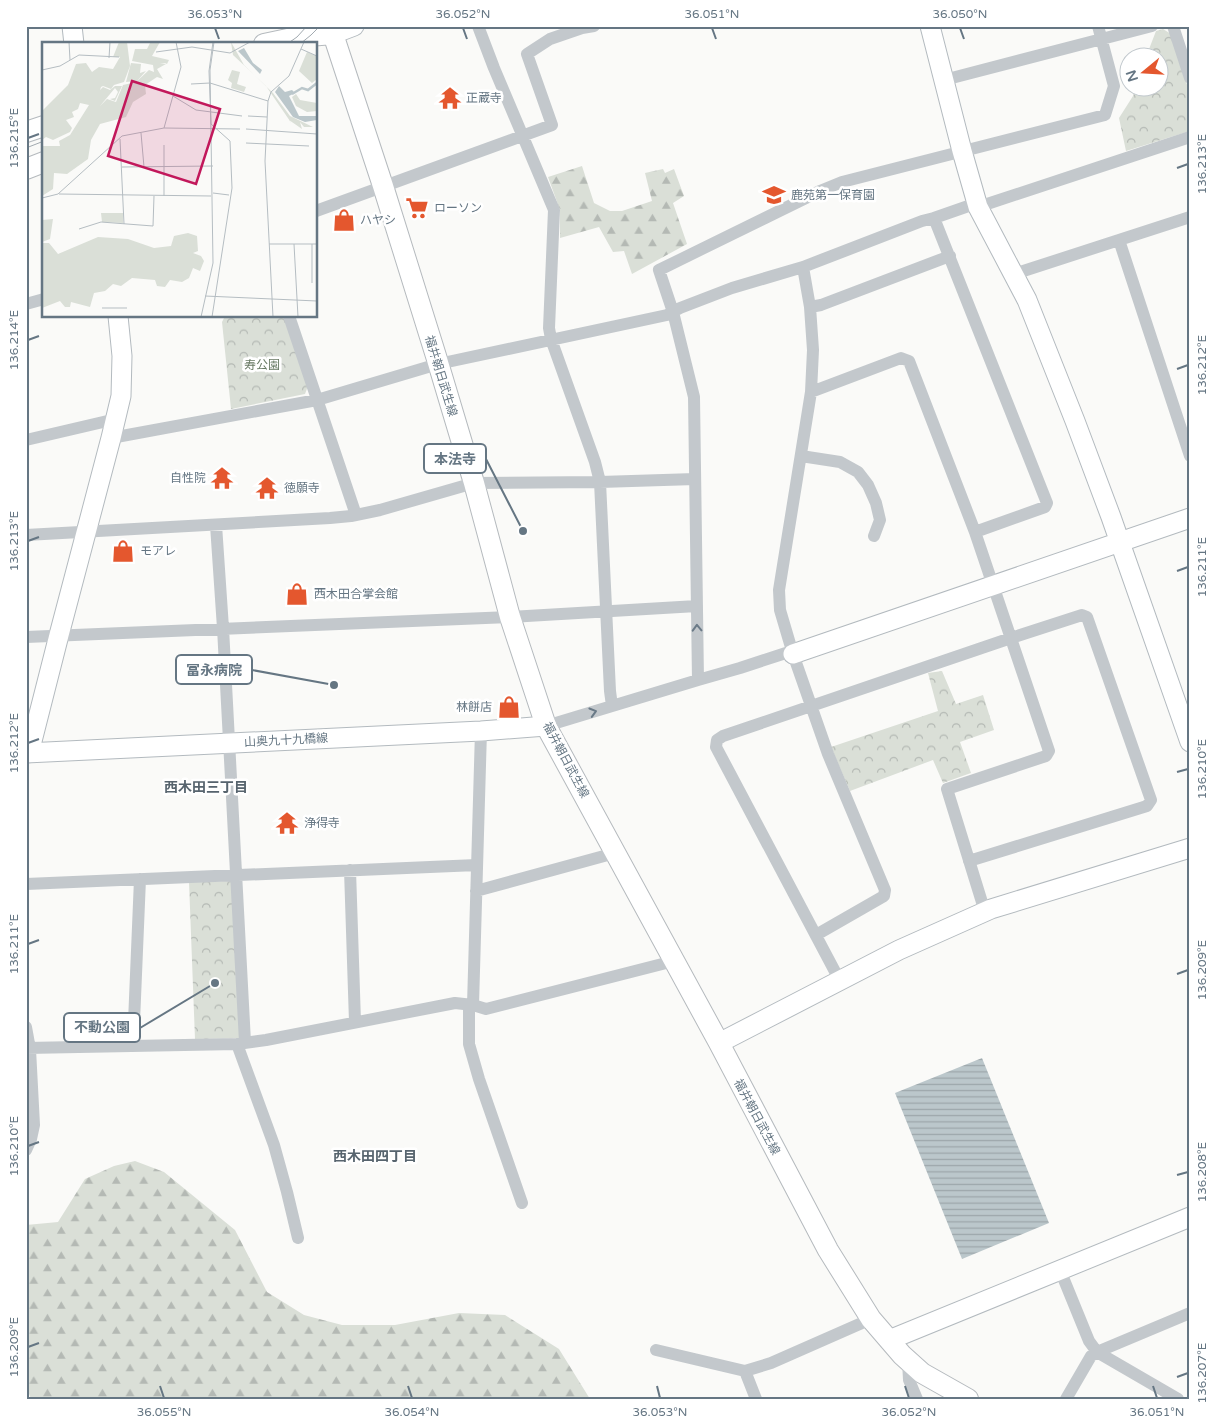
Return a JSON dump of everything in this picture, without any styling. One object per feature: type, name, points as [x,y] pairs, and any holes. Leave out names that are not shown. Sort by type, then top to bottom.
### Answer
[{"type":"main road","points":[[273,42],[332,30]]},
{"type":"main road","points":[[318,46],[332,30]]},
{"type":"main road","name":"福井朝日武生線","points":[[332,30],[438,364],[474,483],[510,617],[546,726],[719,1043],[828,1250],[871,1319],[908,1361],[922,1373],[968,1399]]},
{"type":"main road","points":[[26,132],[42,127]]},
{"type":"main road","points":[[26,169],[42,163]]},
{"type":"street","points":[[72,26],[74,42]]},
{"type":"street","points":[[332,30],[354,26]]},
{"type":"street","points":[[478,26],[554,210],[548,328],[595,462],[600,482],[612,706]]},
{"type":"street","points":[[318,210],[552,125],[527,54],[550,39],[594,26]]},
{"type":"street","points":[[930,26],[978,205],[1026,300],[1075,421],[1120,542],[1190,742]]},
{"type":"street","points":[[698,680],[694,397],[673,312],[659,270],[842,182],[1104,115],[1114,86],[1098,26]]},
{"type":"street","points":[[944,80],[1152,26]]},
{"type":"street","points":[[1173,26],[1190,78]]},
{"type":"street","points":[[111,438],[317,400],[438,364],[666,315],[732,288],[803,267],[922,221],[1190,137]]},
{"type":"street","points":[[1014,274],[1190,217]]},
{"type":"street","points":[[934,218],[1046,504],[1045,507],[975,532]]},
{"type":"street","points":[[1119,240],[1190,456]]},
{"type":"street","points":[[810,307],[821,305],[950,256]]},
{"type":"street","points":[[803,267],[810,307],[813,350],[811,392],[779,590],[780,610],[828,754],[885,890],[884,896],[816,935]]},
{"type":"street","points":[[26,304],[42,300]]},
{"type":"street","points":[[28,753],[121,396],[122,356],[118,318]]},
{"type":"street","points":[[290,318],[356,515]]},
{"type":"street","points":[[811,392],[901,358],[909,361],[975,532],[1049,751],[1046,756],[947,789],[985,912]]},
{"type":"street","points":[[26,440],[116,419]]},
{"type":"street","points":[[801,456],[840,462],[858,472],[868,485],[876,503],[880,520],[874,536]]},
{"type":"street","points":[[26,535],[216,525],[356,515],[474,483],[695,480]]},
{"type":"street","points":[[546,726],[793,653],[1190,518]]},
{"type":"street","points":[[216,525],[237,875],[241,1043],[274,1145],[298,1238]]},
{"type":"street","points":[[26,636],[510,617],[697,606]]},
{"type":"street","points":[[840,981],[716,747],[717,740],[722,736],[1010,638],[1082,615],[1088,616],[1151,800],[1148,806],[969,861]]},
{"type":"street","name":"山奥九十九橋線","points":[[28,753],[481,731],[546,726]]},
{"type":"street","points":[[481,731],[469,1044],[522,1203]]},
{"type":"street","points":[[719,1043],[899,950],[985,912],[1190,848]]},
{"type":"street","points":[[476,891],[616,853]]},
{"type":"street","points":[[26,884],[477,865]]},
{"type":"street","points":[[350,870],[355,1022]]},
{"type":"street","points":[[133,1046],[140,880]]},
{"type":"street","points":[[28,1049],[241,1043],[266,1040],[455,1004],[471,1005],[486,1009],[674,961]]},
{"type":"street","points":[[26,1027],[34,1125],[32,1139],[26,1150]]},
{"type":"street","points":[[889,1340],[1190,1217]]},
{"type":"street","points":[[1060,1270],[1089,1341],[1097,1352],[1178,1399]]},
{"type":"street","points":[[1066,1399],[1091,1356],[1190,1313]]},
{"type":"street","points":[[656,1350],[745,1371],[771,1363],[871,1319]]},
{"type":"street","points":[[908,1361],[909,1380],[917,1399]]},
{"type":"street","points":[[745,1371],[756,1399]]},
{"type":"green space","points":[[1163,29],[1171,34],[1190,94],[1190,131],[1126,151],[1119,118],[1132,98],[1168,98],[1168,48],[1149,48],[1156,31]]},
{"type":"green space","points":[[582,166],[594,203],[610,211],[622,211],[652,201],[645,173],[663,169],[665,173],[674,169],[684,196],[673,203],[687,244],[632,274],[624,251],[613,252],[599,227],[560,238],[560,210],[548,177]]},
{"type":"green space","name":"寿公園","points":[[224,318],[285,318],[308,386],[305,394],[231,409],[222,322]]},
{"type":"green space","points":[[942,671],[956,704],[983,695],[994,730],[960,742],[971,773],[943,783],[933,760],[850,791],[831,747],[938,711],[928,673]]},
{"type":"green space","points":[[233,881],[241,1038],[195,1039],[189,882]]},
{"type":"green space","points":[[135,1161],[164,1172],[235,1230],[267,1292],[304,1315],[342,1325],[395,1325],[459,1313],[505,1315],[559,1349],[590,1399],[31,1399],[26,1386],[26,1225],[58,1222],[85,1179],[114,1166]]},
{"type":"shaded area","points":[[982,1058],[1049,1223],[962,1259],[895,1093]]},
{"type":"tram line","points":[[290,42],[307,26]]},
{"type":"tram line","points":[[302,42],[320,26]]},
{"type":"tram line","points":[[26,148],[42,142]]},
{"type":"place","name":"正蔵寺","points":[[450,98]]},
{"type":"place","name":"鹿苑第一保育園","points":[[774,195]]},
{"type":"place","name":"ローソン","points":[[417,208]]},
{"type":"place","name":"ハヤシ","points":[[344,220]]},
{"type":"place","name":"自性院","points":[[222,478]]},
{"type":"place","name":"徳願寺","points":[[267,488]]},
{"type":"place","name":"本法寺","points":[[523,531]]},
{"type":"place","name":"モアレ","points":[[123,551]]},
{"type":"place","name":"西木田合掌会館","points":[[297,594]]},
{"type":"place","name":"冨永病院","points":[[334,685]]},
{"type":"place","name":"林餅店","points":[[509,707]]},
{"type":"place","name":"浄得寺","points":[[287,823]]},
{"type":"place","name":"不動公園","points":[[215,983]]},
{"type":"district","name":"西木田三丁目","points":[[206,787]]},
{"type":"district","name":"西木田四丁目","points":[[375,1156]]}]
